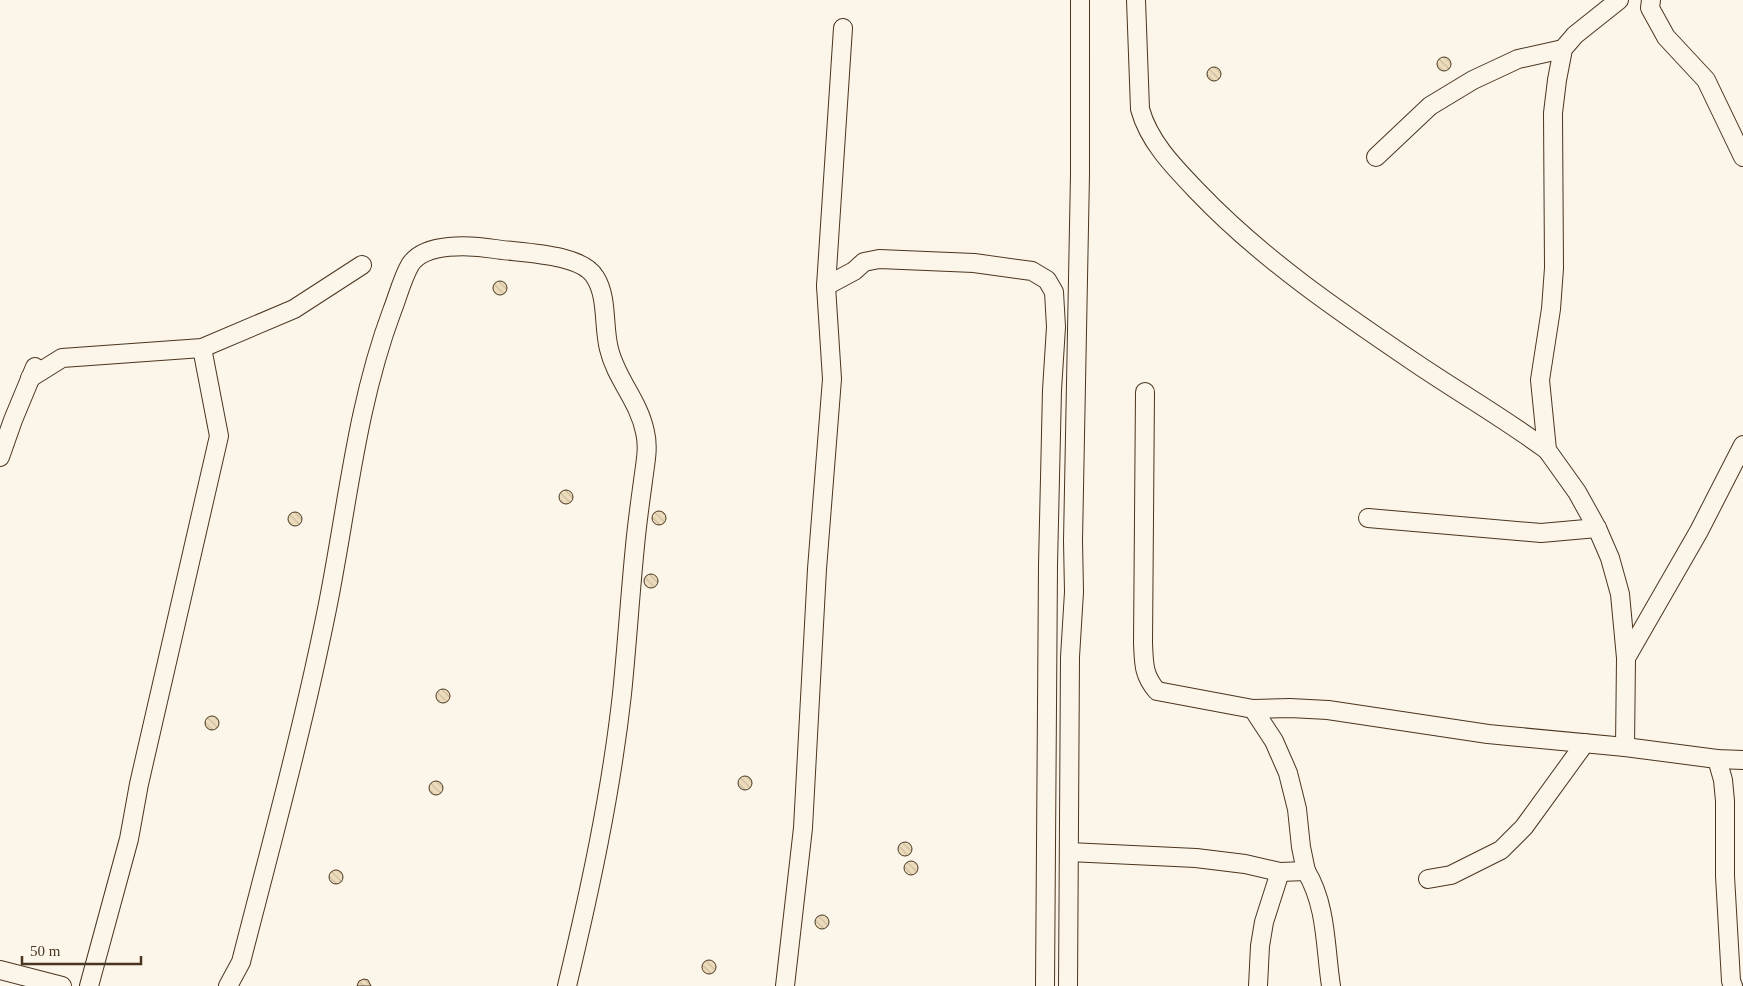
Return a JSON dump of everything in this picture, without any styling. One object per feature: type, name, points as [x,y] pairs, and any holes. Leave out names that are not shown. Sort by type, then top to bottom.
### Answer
[{"type":"street","points":[[1068,986],[1070,657],[1074,592],[1073,540],[1080,174],[1080,0]]},
{"type":"street","points":[[1136,0],[1140,109],[1145,126],[1171,163],[1223,218],[1289,274],[1410,359],[1518,429],[1546,450],[1577,492],[1597,528],[1610,558],[1620,594],[1626,658],[1625,747]]},
{"type":"street","points":[[1546,450],[1540,380],[1551,309],[1554,268],[1553,113],[1557,80],[1563,49],[1575,35],[1619,0]]},
{"type":"street","points":[[1651,0],[1650,8],[1666,37],[1706,80],[1743,157]]},
{"type":"street","points":[[785,986],[802,828],[817,569],[832,379],[826,286],[843,28]]},
{"type":"street","points":[[1376,157],[1430,106],[1473,80],[1518,59],[1563,49]]},
{"type":"street","points":[[228,986],[241,962],[306,706],[328,604],[363,411],[379,346],[412,261],[426,251],[444,248],[480,247],[561,258],[583,265],[595,275],[604,304],[605,328],[610,353],[620,376],[639,410],[647,445],[636,530],[621,696],[610,782],[598,849],[567,986]]},
{"type":"street","points":[[826,286],[854,271],[864,262],[879,259],[910,259],[974,263],[1032,271],[1047,280],[1054,292],[1056,327],[1052,382],[1048,565],[1045,986]]},
{"type":"street","points":[[0,456],[33,371],[62,358],[202,348],[294,309],[362,265]]},
{"type":"street","points":[[89,986],[129,838],[139,784],[219,436],[202,348]]},
{"type":"street","points":[[1145,392],[1143,643],[1144,662],[1148,680],[1156,691],[1253,710],[1290,708],[1328,710],[1488,734],[1585,742],[1717,759],[1743,760]]},
{"type":"street","points":[[1626,658],[1698,531],[1743,444]]},
{"type":"street","points":[[1368,518],[1541,533],[1597,528]]},
{"type":"street","points":[[1253,710],[1274,741],[1288,773],[1297,809],[1301,847],[1306,871],[1314,884],[1319,901],[1331,986]]},
{"type":"street","points":[[1047,732],[1071,734]]},
{"type":"street","points":[[1428,879],[1451,875],[1501,850],[1524,827],[1585,742]]},
{"type":"street","points":[[1717,759],[1723,780],[1725,801],[1725,876],[1731,980],[1733,986]]},
{"type":"street","points":[[1069,852],[1196,858],[1245,864],[1280,872],[1306,871]]},
{"type":"street","points":[[1258,986],[1260,946],[1264,922],[1280,872]]},
{"type":"street","points":[[0,970],[62,986]]},
{"type":"building","points":[[1444,57],[1449,59],[1451,64],[1449,69],[1444,71],[1439,69],[1437,64],[1439,59]]},
{"type":"building","points":[[1214,67],[1219,69],[1221,74],[1219,79],[1214,81],[1209,79],[1207,74],[1209,69]]},
{"type":"building","points":[[500,281],[505,283],[507,288],[505,293],[500,295],[495,293],[493,288],[495,283]]},
{"type":"building","points":[[566,490],[571,492],[573,497],[571,502],[566,504],[561,502],[559,497],[561,492]]},
{"type":"building","points":[[659,511],[664,513],[666,518],[664,523],[659,525],[654,523],[652,518],[654,513]]},
{"type":"building","points":[[295,512],[300,514],[302,519],[300,524],[295,526],[290,524],[288,519],[290,514]]},
{"type":"building","points":[[651,574],[656,576],[658,581],[656,586],[651,588],[646,586],[644,581],[646,576]]},
{"type":"building","points":[[443,689],[448,691],[450,696],[448,701],[443,703],[438,701],[436,696],[438,691]]},
{"type":"building","points":[[212,716],[217,718],[219,723],[217,728],[212,730],[207,728],[205,723],[207,718]]},
{"type":"building","points":[[745,776],[750,778],[752,783],[750,788],[745,790],[740,788],[738,783],[740,778]]},
{"type":"building","points":[[436,781],[441,783],[443,788],[441,793],[436,795],[431,793],[429,788],[431,783]]},
{"type":"building","points":[[905,842],[910,844],[912,849],[910,854],[905,856],[900,854],[898,849],[900,844]]},
{"type":"building","points":[[911,861],[916,863],[918,868],[916,873],[911,875],[906,873],[904,868],[906,863]]},
{"type":"building","points":[[336,870],[341,872],[343,877],[341,882],[336,884],[331,882],[329,877],[331,872]]},
{"type":"building","points":[[822,915],[827,917],[829,922],[827,927],[822,929],[817,927],[815,922],[817,917]]},
{"type":"building","points":[[709,960],[714,962],[716,967],[714,972],[709,974],[704,972],[702,967],[704,962]]},
{"type":"building","points":[[368,980],[371,986],[357,986],[359,981]]}]
